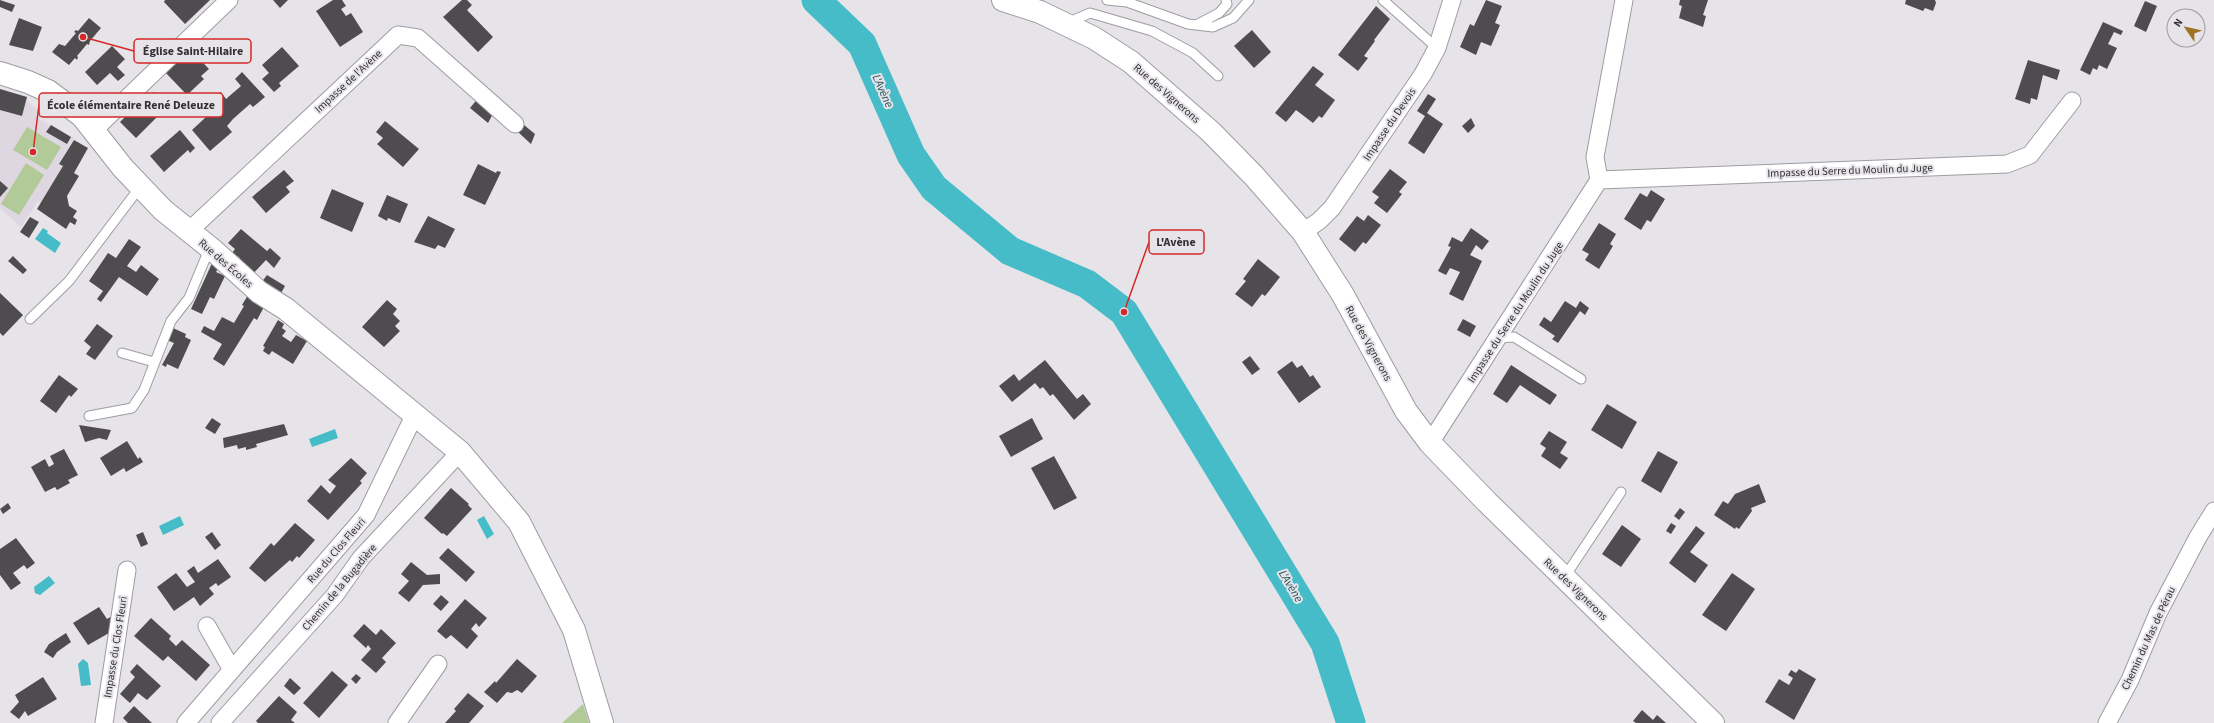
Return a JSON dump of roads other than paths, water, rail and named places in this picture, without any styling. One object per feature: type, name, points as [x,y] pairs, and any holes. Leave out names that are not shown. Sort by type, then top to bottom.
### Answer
[{"type":"street","points":[[94,130],[229,0]]},
{"type":"street","name":"Impasse du Devois","points":[[1303,232],[1320,221],[1332,208],[1423,74],[1436,48],[1452,0]]},
{"type":"street","points":[[1599,180],[1595,157],[1624,0]]},
{"type":"street","name":"Rue des Vignerons","points":[[1016,2],[1066,23],[1094,38],[1131,62],[1211,132],[1254,176],[1303,232],[1343,296],[1406,411],[1430,443],[1448,464],[1713,723]]},
{"type":"street","name":"Impasse de l'Avène","points":[[189,231],[398,35],[418,38],[515,124]]},
{"type":"street","name":"Rue des Écoles","points":[[0,73],[28,82],[48,91],[82,116],[140,187],[189,231],[210,247],[259,292],[286,309],[460,452],[519,522],[574,630],[602,723]]},
{"type":"street","name":"Impasse du Serre du Moulin du Juge","points":[[1430,443],[1599,180],[2007,164],[2030,155],[2072,101]]},
{"type":"street","name":"Rue du Clos Fleuri","points":[[186,723],[366,515],[415,414]]},
{"type":"street","name":"Chemin de la Bugadière","points":[[222,723],[335,595],[361,558],[460,452]]},
{"type":"street","name":"Chemin du Mas de Pérau","points":[[2107,723],[2130,680],[2158,613],[2198,537],[2214,511]]},
{"type":"street","name":"Impasse du Clos Fleuri","points":[[104,723],[127,570]]},
{"type":"street","points":[[207,626],[232,670]]},
{"type":"street","points":[[397,723],[438,664]]},
{"type":"lane","points":[[1107,0],[1127,2],[1188,24],[1213,27],[1233,18],[1249,0]]},
{"type":"lane","points":[[1198,24],[1218,12],[1227,4],[1226,0]]},
{"type":"lane","points":[[1382,0],[1436,48]]},
{"type":"lane","points":[[1066,23],[1090,13],[1152,31],[1194,53],[1218,76]]},
{"type":"lane","points":[[30,319],[69,281],[140,187]]},
{"type":"lane","points":[[89,416],[132,408],[144,390],[171,321],[189,298],[210,247]]},
{"type":"lane","points":[[1498,338],[1514,337],[1581,379]]},
{"type":"lane","points":[[122,353],[154,362]]},
{"type":"lane","points":[[1564,578],[1621,492]]},
{"type":"water","points":[[43,228],[48,231],[47,233],[61,243],[55,253],[35,239]]},
{"type":"water","points":[[335,429],[338,438],[312,447],[309,439]]},
{"type":"water","points":[[180,516],[184,525],[163,535],[159,526]]},
{"type":"water","points":[[484,516],[494,534],[487,539],[477,520]]},
{"type":"water","points":[[49,576],[55,583],[40,595],[35,593],[34,587]]},
{"type":"water","points":[[83,659],[88,663],[91,685],[81,686],[78,664]]},
{"type":"waterway","name":"L'Avène","points":[[816,0],[862,44],[911,155],[934,188],[1010,251],[1087,284],[1124,312],[1325,643],[1351,723]]},
{"type":"place","name":"Église Saint-Hilaire","points":[[83,37]]},
{"type":"place","name":"École élémentaire René Deleuze","points":[[33,152]]},
{"type":"place","name":"L'Avène","points":[[1124,312]]}]
